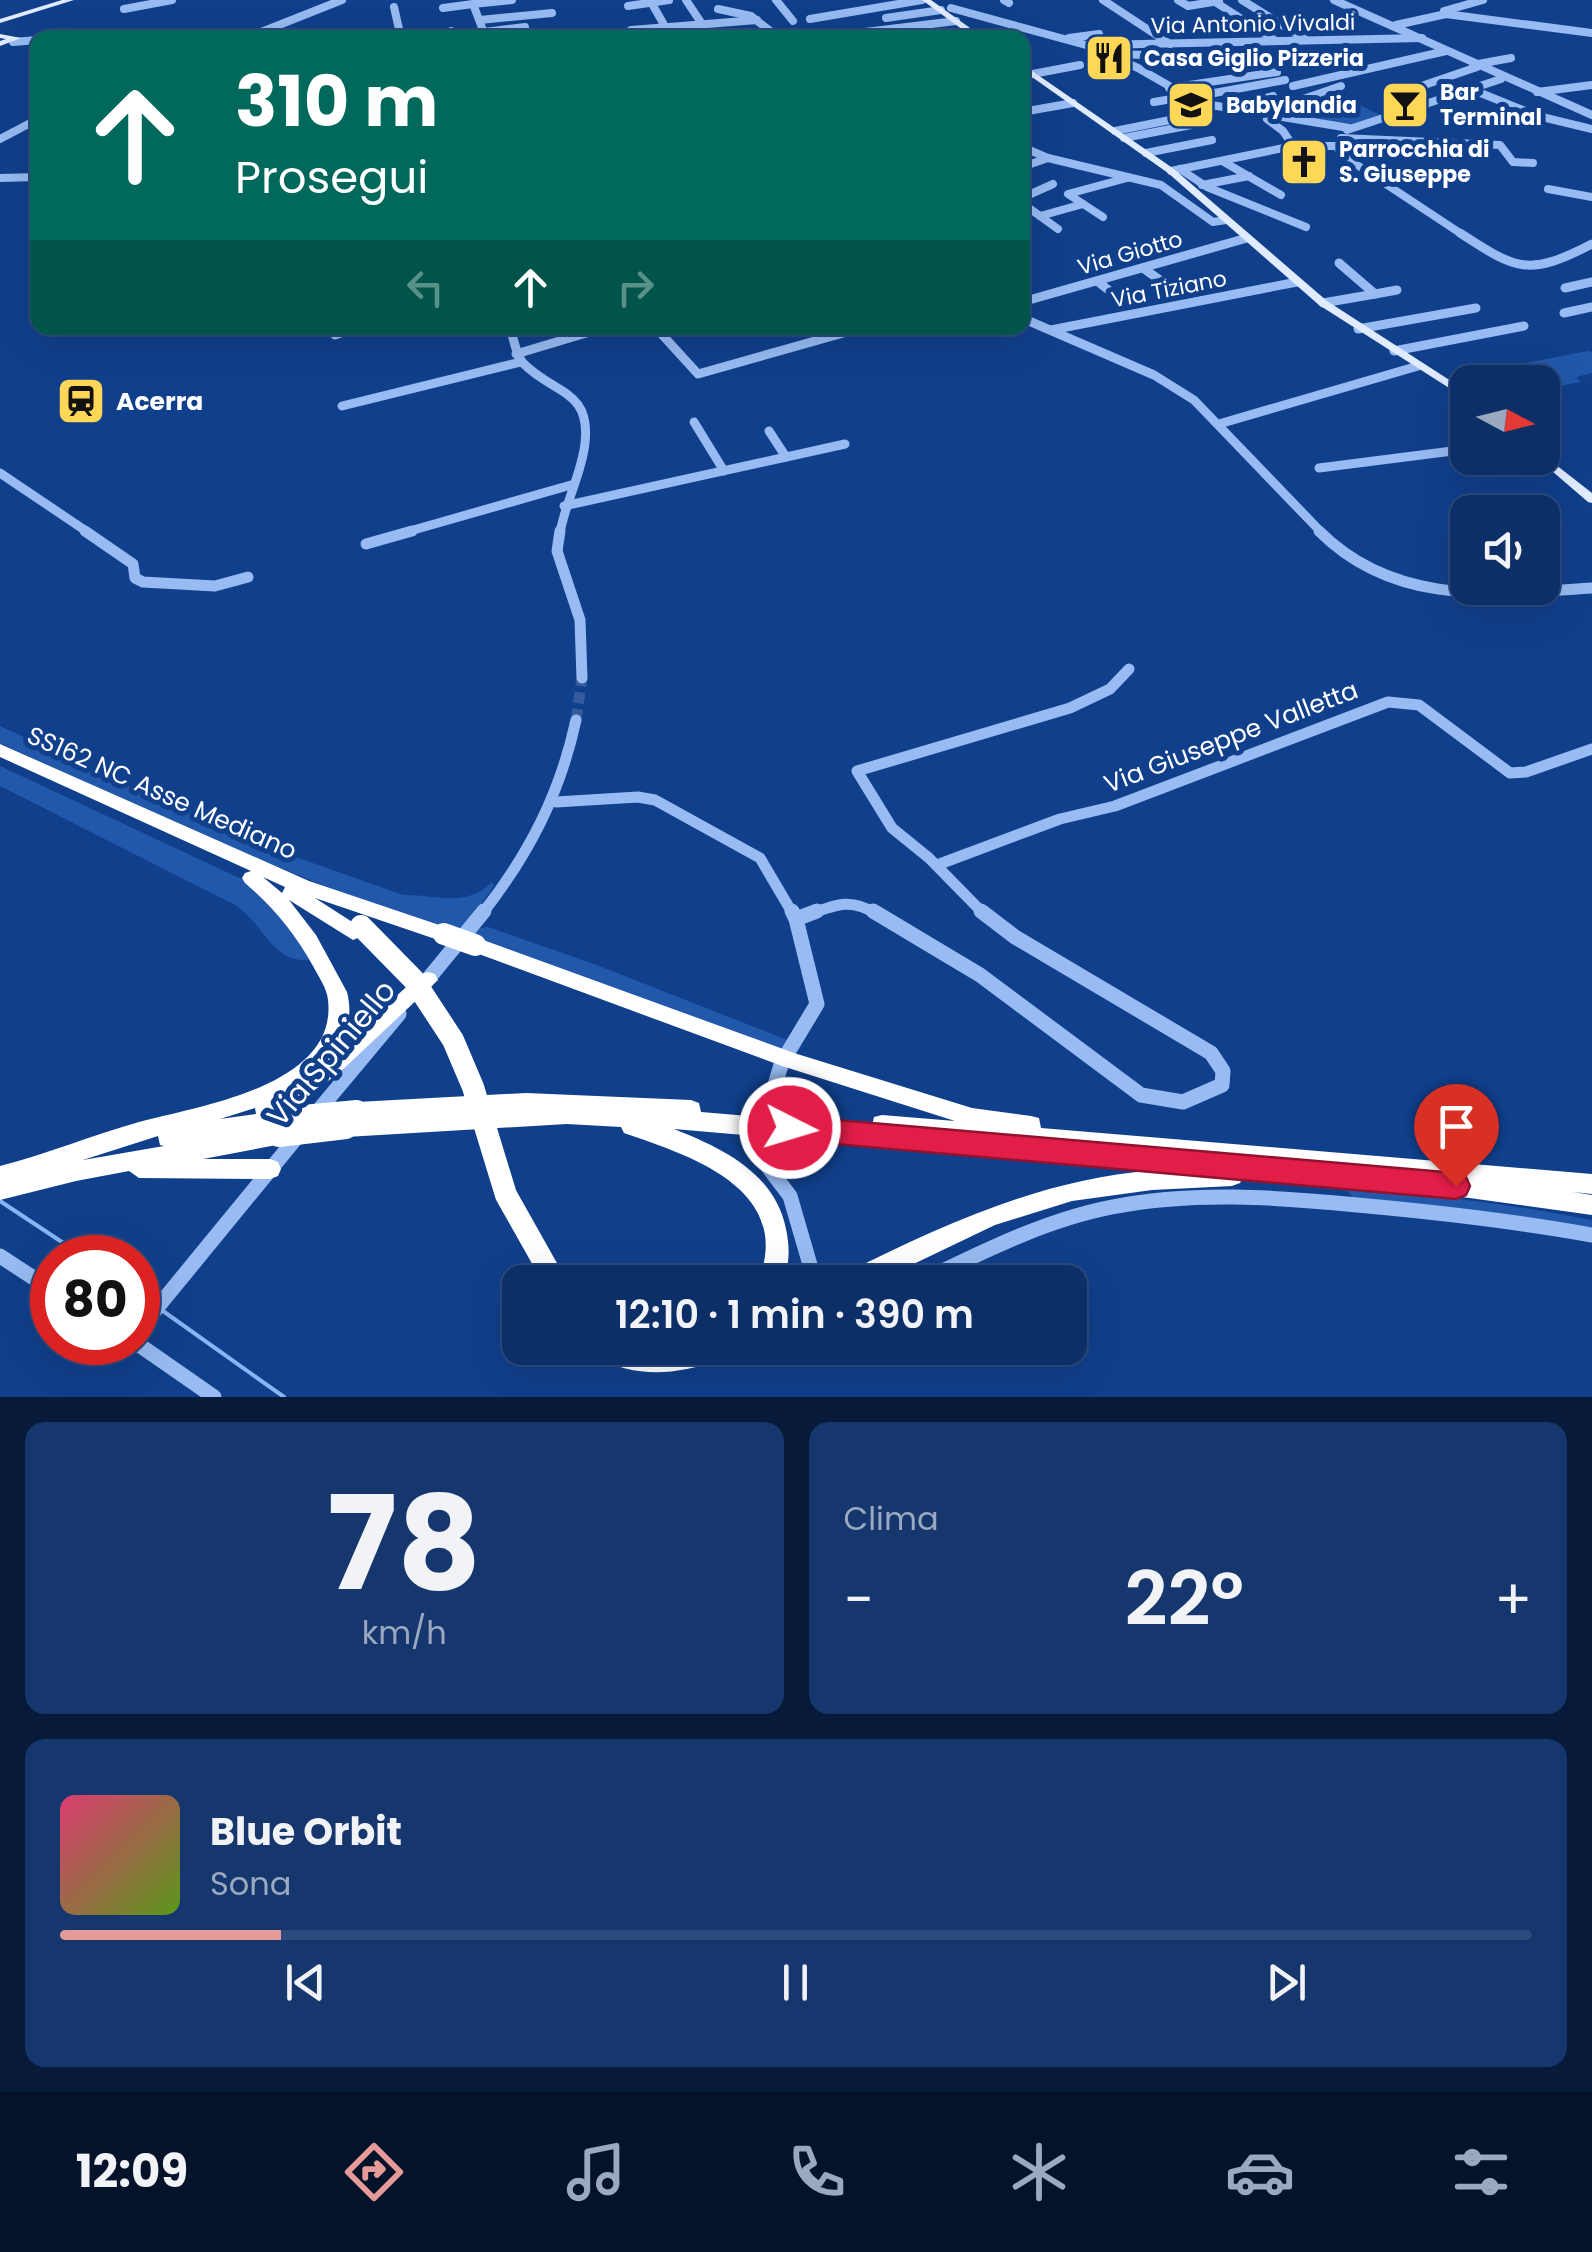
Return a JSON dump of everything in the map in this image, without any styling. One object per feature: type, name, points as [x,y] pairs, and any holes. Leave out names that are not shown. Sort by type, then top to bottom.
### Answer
[{"type":"highway","name":"SS162 NC Asse Mediano","points":[[0,750],[302,886]]},
{"type":"highway","name":"SS162 NC Asse Mediano","points":[[0,760],[252,878]]},
{"type":"highway","points":[[252,878],[301,896],[357,929],[402,978],[439,1032],[464,1092],[492,1188],[531,1265]]},
{"type":"highway","points":[[51,1162],[137,1132],[256,1100],[287,1085],[313,1064],[331,1041],[338,1020],[338,1001],[330,980],[314,947],[280,901],[252,878]]},
{"type":"highway","points":[[302,886],[410,972],[447,1025],[472,1086],[500,1181],[522,1230],[544,1265]]},
{"type":"highway","points":[[302,886],[777,1056],[972,1117],[1125,1142]]},
{"type":"highway","points":[[0,1176],[168,1138],[243,1116],[296,1094],[334,1066],[400,1000],[428,980]]},
{"type":"highway","points":[[168,1138],[526,1102],[630,1104],[1125,1142],[1592,1184]]},
{"type":"highway","points":[[352,1119],[567,1115],[716,1122],[1315,1173],[1592,1205]]},
{"type":"highway","points":[[567,1115],[642,1127],[671,1137],[756,1188],[768,1206],[775,1230],[778,1253],[775,1265]]},
{"type":"highway","points":[[0,1190],[286,1126]]},
{"type":"highway","points":[[84,1169],[270,1169]]},
{"type":"highway","points":[[888,1265],[978,1222],[1071,1191],[1172,1177],[1315,1173]]},
{"type":"main road","points":[[5,35],[70,0]]},
{"type":"main road","points":[[944,10],[970,30]]},
{"type":"main road","points":[[1030,76],[1176,170],[1226,220],[1322,303],[1450,386]]},
{"type":"main road","points":[[1560,472],[1592,499]]},
{"type":"street","points":[[124,9],[172,0]]},
{"type":"street","points":[[269,30],[342,0]]},
{"type":"street","points":[[443,8],[514,0]]},
{"type":"street","points":[[618,0],[628,6],[667,0]]},
{"type":"street","points":[[686,0],[702,24]]},
{"type":"street","points":[[776,0],[793,21]]},
{"type":"street","points":[[1103,0],[1170,44]]},
{"type":"street","points":[[1178,0],[1188,6],[1217,0],[1276,41]]},
{"type":"street","points":[[1242,0],[1306,40]]},
{"type":"street","points":[[1322,0],[1337,1],[1396,25],[1501,80],[1591,115]]},
{"type":"street","points":[[1396,25],[1483,0]]},
{"type":"street","points":[[650,2],[664,23]]},
{"type":"street","points":[[473,4],[483,30]]},
{"type":"street","points":[[628,6],[631,30]]},
{"type":"street","points":[[394,7],[399,30]]},
{"type":"street","points":[[718,9],[728,8],[770,30]]},
{"type":"street","points":[[886,18],[944,10]]},
{"type":"street","points":[[881,30],[944,10]]},
{"type":"street","points":[[810,19],[967,11],[1086,45],[1186,97],[1224,108],[1349,128],[1501,80]]},
{"type":"street","points":[[480,20],[552,13]]},
{"type":"street","points":[[1435,14],[1592,33]]},
{"type":"street","points":[[659,30],[757,20]]},
{"type":"street","points":[[511,30],[526,27]]},
{"type":"street","points":[[1064,39],[1099,34]]},
{"type":"street","points":[[5,35],[30,39]]},
{"type":"street","name":"Via Antonio Vivaldi","points":[[1086,45],[1422,38]]},
{"type":"street","points":[[1292,86],[1446,51]]},
{"type":"street","points":[[1111,55],[1174,56]]},
{"type":"street","points":[[1398,94],[1475,66],[1511,58]]},
{"type":"street","points":[[1030,75],[1080,65]]},
{"type":"street","points":[[1169,88],[1277,72]]},
{"type":"street","points":[[1154,102],[1285,80]]},
{"type":"street","points":[[1533,92],[1592,85]]},
{"type":"street","points":[[1258,114],[1342,86]]},
{"type":"street","points":[[1472,90],[1538,116],[1592,130]]},
{"type":"street","points":[[1224,108],[1273,96]]},
{"type":"street","points":[[1030,111],[1073,103]]},
{"type":"street","points":[[1258,114],[1283,131],[1293,146]]},
{"type":"street","points":[[1114,131],[1175,120]]},
{"type":"street","points":[[0,140],[30,123]]},
{"type":"street","points":[[1124,138],[1191,125]]},
{"type":"street","points":[[1339,142],[1349,128]]},
{"type":"street","points":[[1146,152],[1212,140]]},
{"type":"street","points":[[1339,142],[1346,156],[1504,262],[1549,266],[1592,244]]},
{"type":"street","points":[[1176,170],[1293,146],[1339,142],[1500,145],[1513,162],[1533,162]]},
{"type":"street","points":[[1030,150],[1048,158],[1132,176],[1173,191],[1213,222],[1226,220]]},
{"type":"street","points":[[1030,164],[1048,158]]},
{"type":"street","points":[[1220,161],[1284,197],[1258,208]]},
{"type":"street","points":[[1176,170],[1306,227]]},
{"type":"street","points":[[1103,217],[1068,194],[1132,176]]},
{"type":"street","points":[[1202,184],[1249,176]]},
{"type":"street","points":[[0,178],[30,177]]},
{"type":"street","points":[[1030,196],[1053,184]]},
{"type":"street","points":[[1548,189],[1592,197]]},
{"type":"street","points":[[1040,216],[1083,204]]},
{"type":"street","points":[[1030,207],[1058,229]]},
{"type":"street","name":"Via Giotto","points":[[1030,300],[1246,238]]},
{"type":"street","points":[[1339,263],[1375,294]]},
{"type":"street","points":[[1143,268],[1175,291]]},
{"type":"street","points":[[1098,281],[1120,298]]},
{"type":"street","name":"Via Tiziano","points":[[1048,331],[1296,282]]},
{"type":"street","points":[[1565,288],[1592,282]]},
{"type":"street","points":[[1322,303],[1398,290]]},
{"type":"street","points":[[1564,313],[1592,307]]},
{"type":"street","points":[[1358,329],[1476,308]]},
{"type":"street","points":[[1030,322],[1159,378],[1195,401],[1322,536],[1356,564],[1383,578],[1457,594],[1592,588]]},
{"type":"street","points":[[1394,352],[1524,326]]},
{"type":"street","points":[[512,335],[519,358],[579,403],[585,414],[585,446],[564,506],[557,551],[580,620],[582,678]]},
{"type":"street","points":[[342,406],[519,358],[583,335]]},
{"type":"street","points":[[662,335],[698,374],[836,335]]},
{"type":"street","points":[[1219,424],[1418,366]]},
{"type":"street","points":[[694,422],[724,471]]},
{"type":"street","points":[[769,431],[786,457]]},
{"type":"street","points":[[564,506],[845,444]]},
{"type":"street","points":[[1318,468],[1450,451]]},
{"type":"street","points":[[0,473],[127,558],[133,564],[135,578],[144,582],[204,587],[248,577]]},
{"type":"street","points":[[366,544],[571,484]]},
{"type":"street","points":[[796,919],[853,900],[980,975],[1141,1095],[1172,1106],[1196,1102],[1222,1085],[1223,1071],[1211,1053],[1015,937],[956,891],[937,866],[892,828],[858,774],[858,768],[1070,708],[1110,689],[1130,669]]},
{"type":"street","name":"Via Giuseppe Valletta","points":[[937,866],[1060,820],[1115,806],[1388,702],[1418,706],[1510,772],[1526,772],[1592,749]]},
{"type":"street","name":"Via Spiniello","points":[[160,1305],[508,878],[556,802],[576,720]]},
{"type":"street","points":[[556,802],[638,796],[672,807],[749,850],[770,869],[796,919],[816,1004],[784,1059],[770,1102]]},
{"type":"street","points":[[765,1142],[765,1163],[790,1196],[810,1265]]},
{"type":"street","points":[[955,1265],[1067,1219],[1113,1207],[1188,1198],[1301,1200],[1478,1217],[1592,1235]]},
{"type":"street","points":[[0,1256],[30,1276]]},
{"type":"street","points":[[160,1359],[214,1397]]},
{"type":"shaded area","points":[[1330,92],[1383,116],[1348,126],[1266,114]]},
{"type":"shaded area","points":[[1592,352],[1592,373],[1576,377],[1581,382],[1560,386],[1560,365],[1515,365]]},
{"type":"shaded area","points":[[0,726],[179,808],[206,812],[262,845],[403,895],[460,898],[492,882],[494,886],[458,937],[284,869],[0,743]]},
{"type":"shaded area","points":[[0,766],[250,883],[271,899],[312,959],[299,960],[279,951],[237,906],[0,786]]},
{"type":"shaded area","points":[[488,927],[790,1041],[781,1056],[468,941],[478,928]]},
{"type":"shaded area","points":[[1344,1188],[1561,1214],[1592,1220],[1592,1233],[1359,1203]]},
{"type":"waterway","points":[[0,1201],[51,1235]]},
{"type":"waterway","points":[[163,1311],[284,1397]]},
{"type":"tunnel","points":[[576,720],[582,678]]},
{"type":"place","name":"Casa Giglio Pizzeria","points":[[1109,58]]},
{"type":"place","name":"Babylandia","points":[[1191,105]]},
{"type":"place","name":"Bar Terminal","points":[[1405,105]]},
{"type":"place","name":"Parrocchia di S. Giuseppe","points":[[1304,162]]},
{"type":"place","name":"Acerra","points":[[81,401]]},
{"type":"route","points":[[790,1128],[1456,1186]]}]
